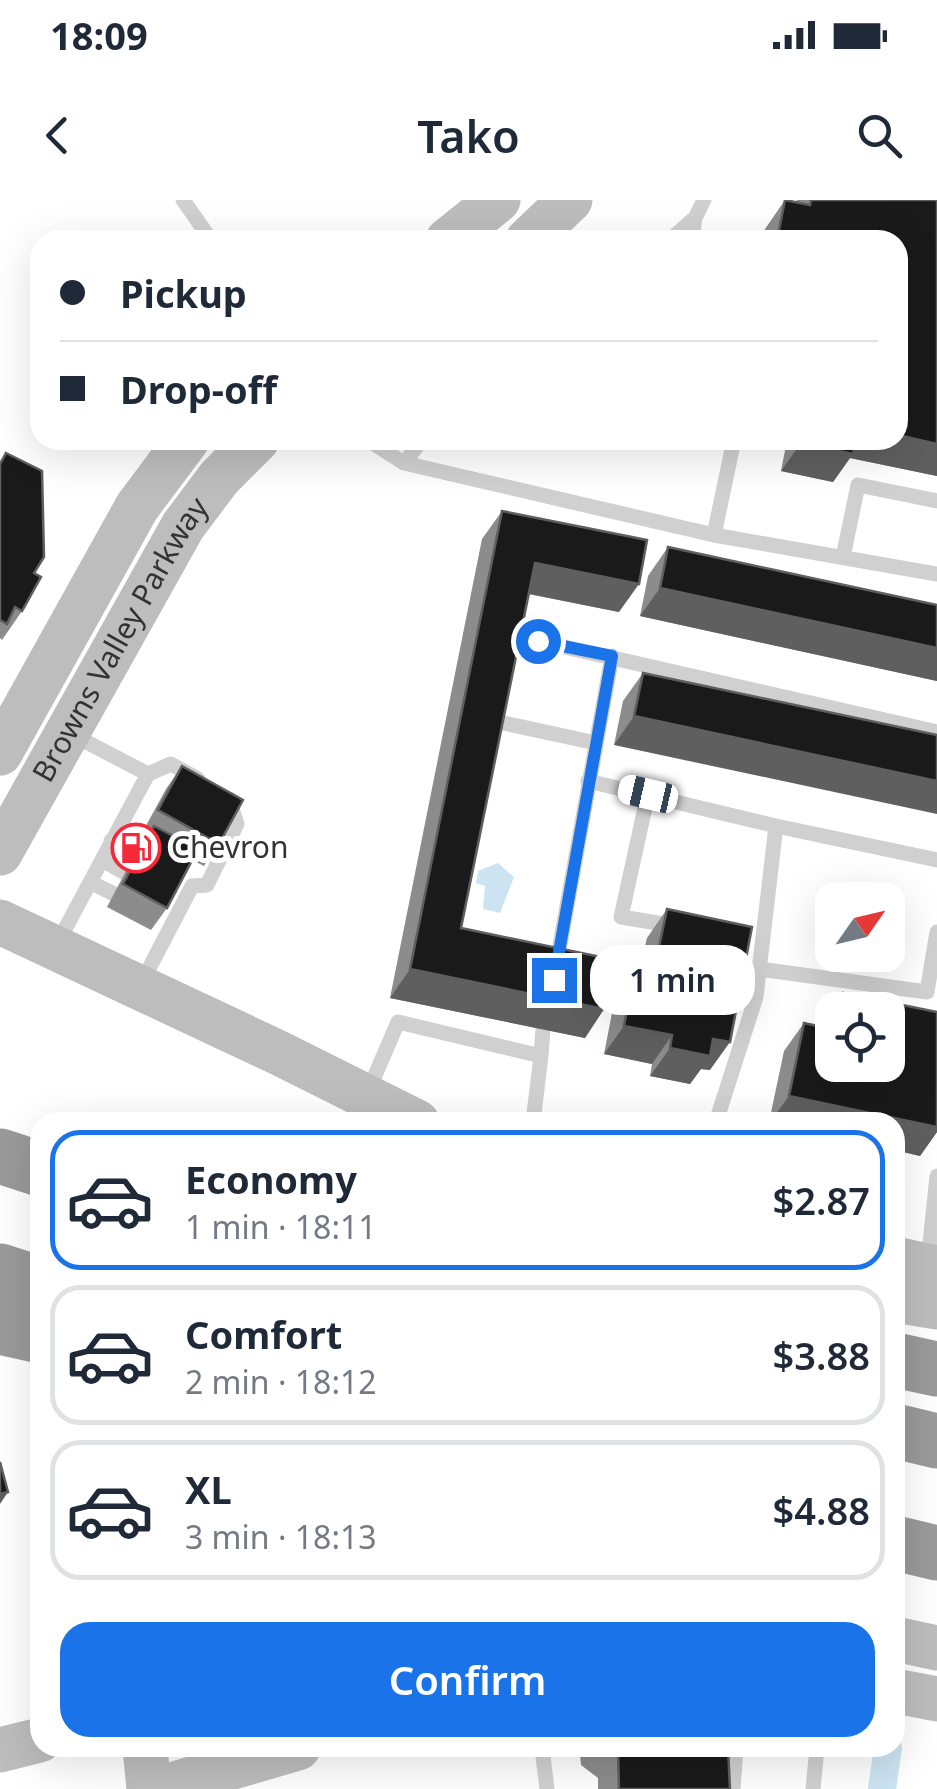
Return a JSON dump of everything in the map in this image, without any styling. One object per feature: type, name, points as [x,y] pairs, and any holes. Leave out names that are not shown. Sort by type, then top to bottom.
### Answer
[{"type":"highway","points":[[0,1156],[30,1166]]},
{"type":"highway","points":[[0,1271],[30,1281]]},
{"type":"highway","points":[[0,1327],[30,1334]]},
{"type":"highway","points":[[905,1362],[937,1369]]},
{"type":"highway","points":[[905,1433],[937,1441]]},
{"type":"highway","points":[[905,1545],[937,1553]]},
{"type":"main road","points":[[460,230],[498,200]]},
{"type":"main road","name":"Browns Valley Parkway","points":[[2,742],[137,507],[180,450]]},
{"type":"main road","name":"Browns Valley Parkway","points":[[0,853],[182,526],[219,478],[247,450]]},
{"type":"main road","points":[[0,922],[395,1112]]},
{"type":"main road","points":[[905,1291],[924,1275]]},
{"type":"main road","points":[[905,1641],[937,1648]]},
{"type":"main road","points":[[905,1693],[937,1700]]},
{"type":"main road","points":[[0,1750],[30,1742]]},
{"type":"main road","points":[[146,1757],[149,1789]]},
{"type":"main road","points":[[188,1776],[263,1757]]},
{"type":"lane","points":[[183,200],[204,230]]},
{"type":"lane","points":[[693,230],[704,200]]},
{"type":"lane","points":[[681,230],[695,218]]},
{"type":"lane","points":[[384,450],[404,463],[714,535],[937,574]]},
{"type":"lane","points":[[404,463],[414,450]]},
{"type":"lane","points":[[714,535],[732,450]]},
{"type":"lane","points":[[843,558],[858,484],[937,500]]},
{"type":"lane","points":[[505,669],[512,634],[937,732]]},
{"type":"lane","points":[[554,980],[612,656]]},
{"type":"lane","points":[[502,687],[494,722],[596,743]]},
{"type":"lane","points":[[68,732],[148,774]]},
{"type":"lane","points":[[55,947],[148,774],[170,764],[228,796],[237,824],[207,885],[185,882],[165,921],[140,987]]},
{"type":"lane","points":[[588,780],[937,860]]},
{"type":"lane","points":[[648,794],[621,917],[699,930]]},
{"type":"lane","points":[[719,1112],[756,997],[759,969],[755,939],[776,826]]},
{"type":"lane","points":[[112,841],[135,854]]},
{"type":"lane","points":[[102,860],[125,873]]},
{"type":"lane","points":[[90,882],[114,894]]},
{"type":"lane","points":[[759,969],[927,992],[937,932]]},
{"type":"lane","points":[[365,1098],[398,1022],[540,1056]]},
{"type":"lane","points":[[534,1112],[544,1029]]},
{"type":"lane","points":[[924,1275],[937,1176]]},
{"type":"lane","points":[[543,1757],[547,1789]]},
{"type":"lane","points":[[733,1789],[735,1757]]},
{"type":"lane","points":[[814,1789],[816,1757]]},
{"type":"water","points":[[498,863],[514,877],[500,913],[483,909],[485,886],[476,883],[478,871]]},
{"type":"building","points":[[785,200],[810,205],[811,200],[937,200],[937,444],[908,437],[908,230],[779,230]]},
{"type":"building","points":[[6,453],[42,471],[44,557],[34,573],[41,577],[22,611],[15,607],[7,624],[0,620],[0,464]]},
{"type":"building","points":[[502,511],[647,540],[639,584],[535,563],[461,928],[615,960],[604,1009],[410,969]]},
{"type":"building","points":[[668,547],[937,605],[937,648],[660,588]]},
{"type":"building","points":[[643,673],[937,735],[937,781],[634,716]]},
{"type":"building","points":[[182,766],[243,800],[219,844],[158,810]]},
{"type":"building","points":[[154,826],[198,849],[167,908],[123,884]]},
{"type":"building","points":[[667,909],[752,927],[730,1042],[713,1039],[710,1056],[670,1048],[672,1035],[624,1026],[639,949],[658,952]]},
{"type":"building","points":[[905,1006],[937,1012],[937,1127],[905,1120],[905,1112],[865,1112],[789,1096],[804,1023],[815,1025],[815,1082],[905,1082]]},
{"type":"building","points":[[0,1462],[8,1492],[0,1494]]},
{"type":"building","points":[[618,1757],[728,1757],[730,1789],[619,1789]]},
{"type":"waterway","points":[[882,1789],[887,1757]]},
{"type":"place","name":"Chevron","points":[[136,848]]},
{"type":"route","points":[[538,641],[612,656],[554,980]]}]
